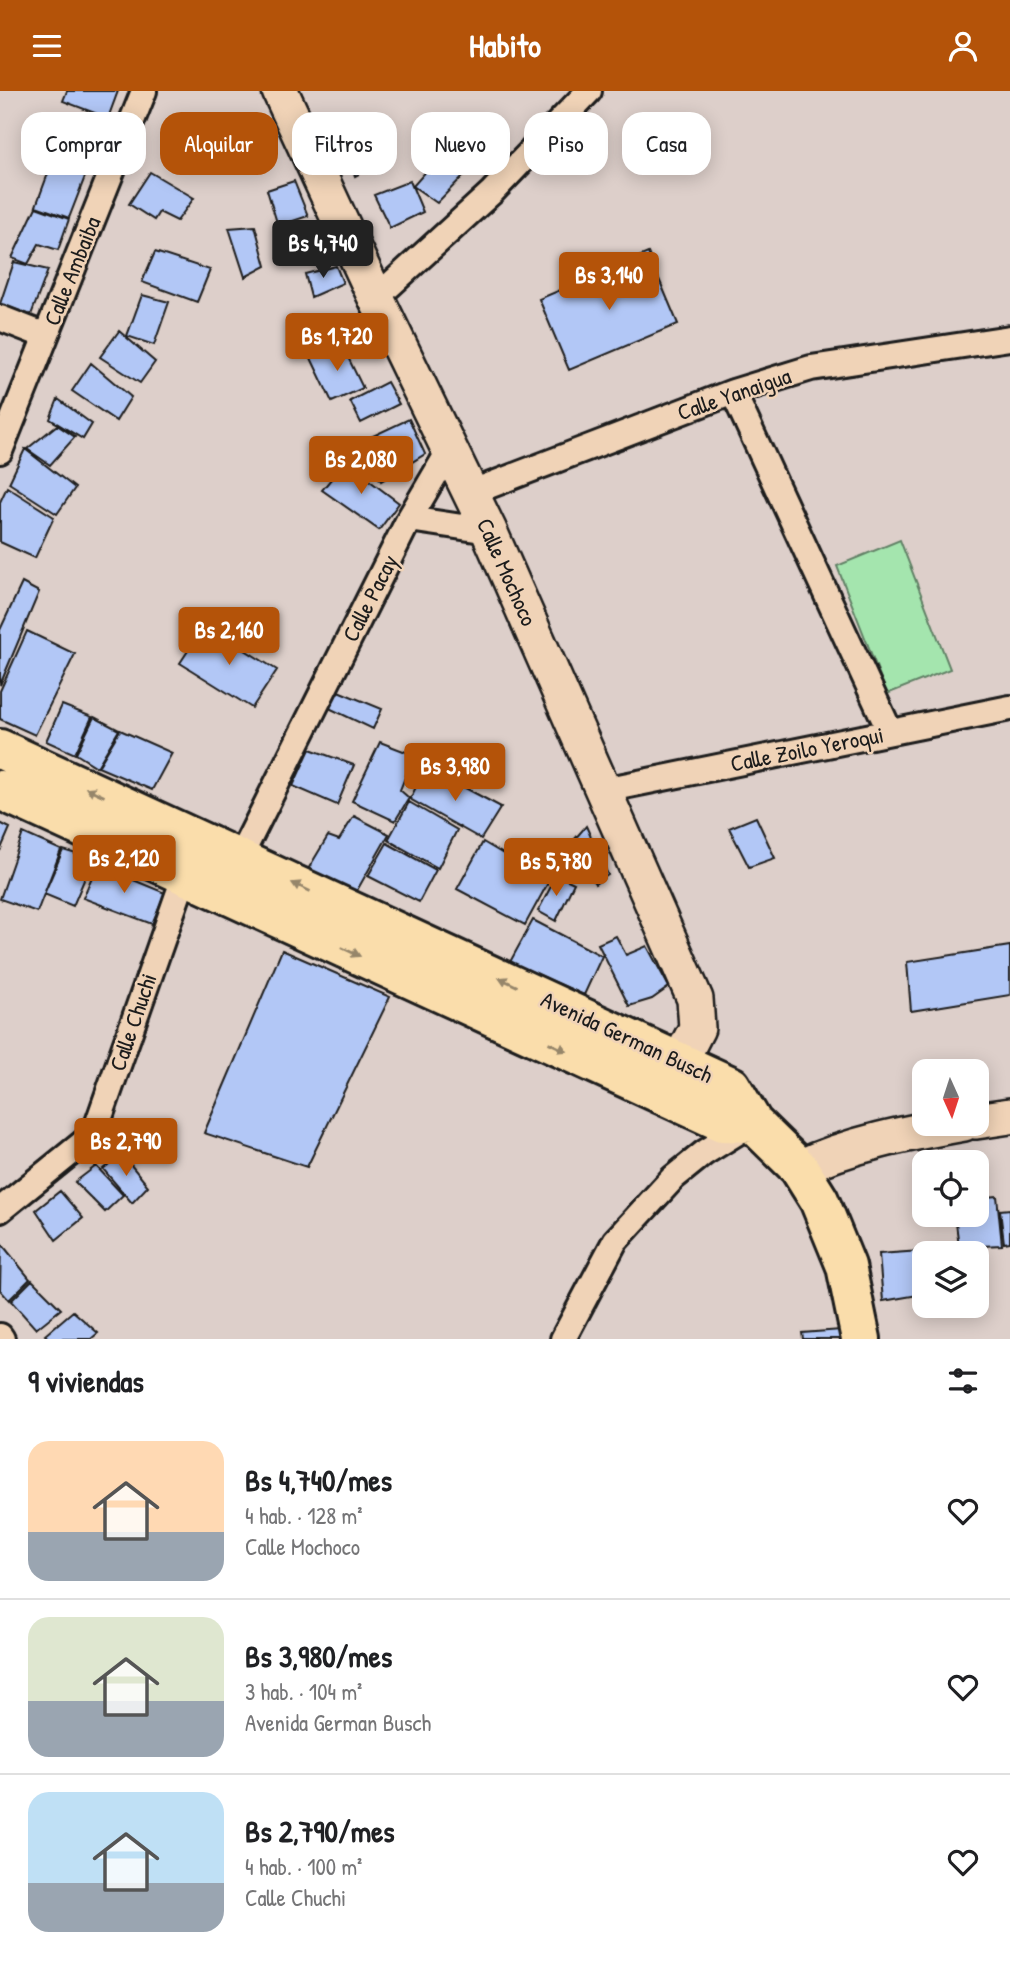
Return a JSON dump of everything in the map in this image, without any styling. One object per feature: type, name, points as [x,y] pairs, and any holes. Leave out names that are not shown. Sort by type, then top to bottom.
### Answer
[{"type":"main road","name":"Avenida German Busch","points":[[0,749],[731,1086],[753,1123]]},
{"type":"main road","name":"Avenida German Busch","points":[[0,790],[722,1122],[753,1123]]},
{"type":"main road","points":[[753,1123],[799,1168],[823,1208],[846,1266],[861,1339]]},
{"type":"street","name":"Calle Ambaiba","points":[[0,451],[144,91]]},
{"type":"street","name":"Calle Mochoco","points":[[280,91],[376,298],[489,531],[695,999],[697,1028],[680,1061]]},
{"type":"street","points":[[376,298],[492,192],[589,91]]},
{"type":"street","points":[[0,318],[46,336]]},
{"type":"street","name":"Calle Yanaigua","points":[[470,493],[733,392],[811,368],[1010,338]]},
{"type":"street","points":[[733,392],[890,732]]},
{"type":"street","name":"Calle Pacay","points":[[239,859],[409,519],[449,451]]},
{"type":"street","points":[[409,519],[489,531]]},
{"type":"street","name":"Calle Zoilo Yeroqui","points":[[604,790],[1010,708]]},
{"type":"street","name":"Calle Chuchi","points":[[0,1210],[94,1134],[185,875]]},
{"type":"street","points":[[989,1119],[1010,1116]]},
{"type":"street","points":[[563,1339],[615,1241],[673,1178],[704,1153],[753,1123]]},
{"type":"street","points":[[799,1168],[842,1152],[912,1133]]},
{"type":"green space","points":[[900,540],[950,669],[887,694],[837,566]]},
{"type":"building","points":[[67,91],[118,91],[110,112],[92,112],[63,101]]},
{"type":"building","points":[[150,172],[194,198],[177,221],[159,212],[154,220],[129,204]]},
{"type":"building","points":[[47,175],[86,175],[69,218],[36,206]]},
{"type":"building","points":[[423,175],[464,175],[437,203],[413,186]]},
{"type":"building","points":[[294,181],[308,216],[278,226],[267,190]]},
{"type":"building","points":[[410,181],[423,212],[390,228],[374,195]]},
{"type":"building","points":[[36,207],[69,219],[58,250],[39,244],[28,264],[12,258]]},
{"type":"building","points":[[255,226],[266,266],[245,277],[229,228]]},
{"type":"building","points":[[155,252],[210,270],[197,302],[142,282]]},
{"type":"building","points":[[648,253],[678,324],[569,370],[539,299]]},
{"type":"building","points":[[14,262],[48,270],[31,315],[0,304]]},
{"type":"building","points":[[336,266],[343,283],[311,297],[305,274]]},
{"type":"building","points":[[142,295],[169,302],[154,345],[127,336]]},
{"type":"building","points":[[119,331],[155,362],[140,383],[100,357]]},
{"type":"building","points":[[342,345],[363,388],[332,402],[311,358]]},
{"type":"building","points":[[91,363],[131,397],[116,421],[72,391]]},
{"type":"building","points":[[387,382],[399,404],[361,423],[350,401]]},
{"type":"building","points":[[58,399],[92,424],[83,439],[50,419]]},
{"type":"building","points":[[409,419],[425,454],[381,481],[358,443]]},
{"type":"building","points":[[57,425],[75,437],[50,465],[27,449]]},
{"type":"building","points":[[25,449],[75,488],[57,514],[9,483]]},
{"type":"building","points":[[345,462],[399,503],[379,530],[322,490]]},
{"type":"building","points":[[7,487],[54,517],[35,558],[0,542],[0,502]]},
{"type":"building","points":[[22,583],[39,592],[0,685],[0,630]]},
{"type":"building","points":[[205,625],[277,670],[252,708],[180,663]]},
{"type":"building","points":[[27,631],[75,654],[35,735],[0,719],[0,691]]},
{"type":"building","points":[[338,691],[382,709],[373,729],[329,708]]},
{"type":"building","points":[[62,705],[92,717],[75,754],[46,741]]},
{"type":"building","points":[[62,705],[92,717],[75,754],[46,741]]},
{"type":"building","points":[[94,717],[119,730],[97,767],[76,754]]},
{"type":"building","points":[[94,717],[119,730],[97,767],[76,754]]},
{"type":"building","points":[[120,730],[172,753],[152,790],[98,767]]},
{"type":"building","points":[[380,742],[414,755],[400,790],[409,798],[395,821],[352,801]]},
{"type":"building","points":[[310,749],[354,765],[337,805],[293,786]]},
{"type":"building","points":[[426,767],[501,807],[481,839],[410,799]]},
{"type":"building","points":[[409,802],[457,830],[438,868],[388,840]]},
{"type":"building","points":[[354,816],[389,834],[355,894],[307,871],[328,836],[339,840]]},
{"type":"building","points":[[756,817],[775,858],[749,867],[729,828]]},
{"type":"building","points":[[0,823],[10,828],[0,851]]},
{"type":"building","points":[[586,826],[608,875],[595,884],[574,840]]},
{"type":"building","points":[[23,833],[61,850],[37,912],[0,899]]},
{"type":"building","points":[[23,833],[61,850],[37,912],[0,899]]},
{"type":"building","points":[[483,842],[549,881],[525,925],[457,889]]},
{"type":"building","points":[[387,843],[436,870],[419,902],[368,876]]},
{"type":"building","points":[[63,850],[93,859],[73,906],[44,894]]},
{"type":"building","points":[[97,865],[165,893],[152,924],[83,898]]},
{"type":"building","points":[[97,865],[165,893],[152,924],[83,898]]},
{"type":"building","points":[[557,875],[574,883],[556,921],[538,911]]},
{"type":"building","points":[[533,920],[602,956],[584,995],[510,962]]},
{"type":"building","points":[[616,936],[626,955],[647,946],[669,987],[652,999],[629,1006],[598,944]]},
{"type":"building","points":[[1010,946],[1010,995],[911,1011],[907,962]]},
{"type":"building","points":[[282,950],[390,997],[307,1167],[204,1133]]},
{"type":"building","points":[[122,1154],[148,1186],[132,1203],[103,1169]]},
{"type":"building","points":[[96,1166],[123,1195],[105,1212],[75,1182]]},
{"type":"building","points":[[60,1191],[83,1218],[56,1240],[36,1210]]},
{"type":"building","points":[[997,1196],[1002,1245],[989,1246],[989,1241],[958,1241],[956,1227],[989,1227],[989,1197]]},
{"type":"building","points":[[1010,1209],[1010,1242],[1004,1243],[1000,1210]]},
{"type":"building","points":[[1,1243],[30,1279],[9,1300],[0,1290]]},
{"type":"building","points":[[912,1252],[912,1296],[883,1301],[879,1254]]},
{"type":"building","points":[[32,1280],[61,1309],[36,1329],[11,1301]]},
{"type":"building","points":[[73,1311],[98,1333],[91,1339],[49,1339],[45,1335]]},
{"type":"building","points":[[841,1330],[843,1339],[803,1339],[802,1333]]}]
